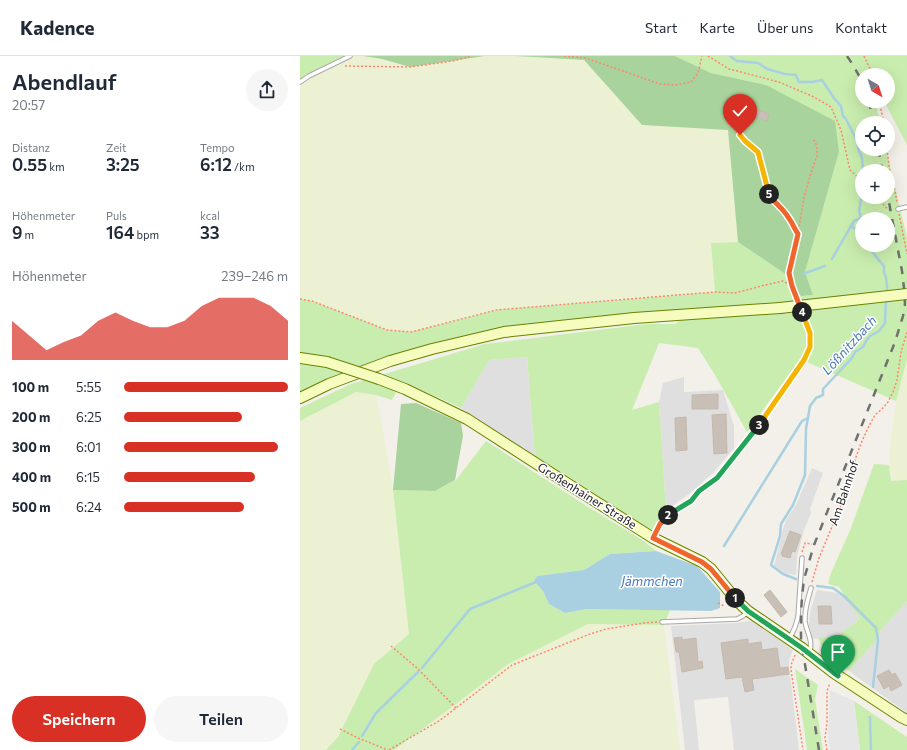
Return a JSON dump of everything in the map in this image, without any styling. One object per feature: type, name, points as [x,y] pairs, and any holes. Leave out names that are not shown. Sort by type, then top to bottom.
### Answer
[{"type":"street","points":[[300,398],[329,384],[390,361],[432,349],[504,332],[634,318],[780,308],[907,294]]},
{"type":"street","name":"Großenhainer Straße","points":[[300,358],[327,362],[379,379],[405,389],[467,419],[653,538],[702,562],[711,569],[738,602],[748,611],[809,653],[834,673],[907,720]]},
{"type":"lane","points":[[300,82],[350,56]]},
{"type":"lane","points":[[898,209],[907,207]]},
{"type":"lane","points":[[653,538],[660,524],[670,513],[691,501],[699,491]]},
{"type":"lane","points":[[789,639],[798,617],[802,558]]},
{"type":"lane","points":[[809,653],[811,643],[805,623],[805,606],[811,588]]},
{"type":"lane","points":[[662,622],[737,619],[748,611]]},
{"type":"path","points":[[332,66],[410,67],[453,61],[472,56]]},
{"type":"path","points":[[564,56],[586,58],[660,84],[676,86],[691,82],[698,73],[702,56]]},
{"type":"path","points":[[708,56],[729,69],[779,82],[814,97],[831,107],[842,130],[850,170],[855,175]]},
{"type":"path","points":[[864,56],[870,68]]},
{"type":"path","points":[[728,123],[758,152],[768,192],[772,200],[788,216],[791,224],[798,234]]},
{"type":"path","points":[[797,299],[789,273],[798,234],[804,197],[817,156],[817,146],[813,138]]},
{"type":"path","points":[[888,156],[891,182],[895,190],[907,254]]},
{"type":"path","points":[[883,204],[885,207],[899,214]]},
{"type":"path","points":[[300,299],[312,301],[387,330],[411,332],[496,310],[685,294],[715,292],[735,293],[765,284],[783,281],[792,286]]},
{"type":"path","points":[[699,491],[717,478],[763,420],[804,360],[810,347],[810,333],[802,313]]},
{"type":"path","name":"Am Bahnhof","points":[[811,588],[819,558],[841,505],[862,441],[875,416],[888,402],[893,392],[897,380],[904,339],[907,332]]},
{"type":"path","points":[[802,558],[805,543],[812,544]]},
{"type":"path","points":[[718,603],[724,606]]},
{"type":"path","points":[[340,729],[389,750],[439,721],[512,665],[606,629],[644,623],[662,622]]},
{"type":"path","points":[[391,646],[417,668],[456,708]]},
{"type":"path","points":[[799,646],[791,665],[803,750]]},
{"type":"path","points":[[827,750],[825,738],[827,723],[827,691],[834,673]]},
{"type":"shaded area","points":[[527,357],[535,456],[461,408],[489,360]]},
{"type":"shaded area","points":[[684,377],[684,392],[723,390],[734,426],[734,448],[715,471],[689,494],[666,510],[659,402],[663,383]]},
{"type":"shaded area","points":[[812,468],[823,473],[810,509],[811,513],[804,530],[797,556],[796,575],[785,573],[774,566],[783,529],[786,520],[796,505]]},
{"type":"shaded area","points":[[817,590],[844,594],[860,619],[837,636],[813,639],[809,625],[811,608]]},
{"type":"shaded area","points":[[907,601],[907,713],[849,671],[875,642],[881,630]]},
{"type":"shaded area","points":[[754,620],[793,650],[789,660],[789,666],[799,750],[734,750],[728,697],[694,700],[699,750],[685,750],[671,626],[737,623]]},
{"type":"shaded area","points":[[830,690],[854,701],[860,750],[830,750],[828,737]]},
{"type":"green space","points":[[300,56],[350,56],[300,82]]},
{"type":"green space","points":[[350,56],[363,56],[382,59],[410,67],[485,56],[516,56],[584,60],[642,125],[728,130],[738,242],[711,243],[715,292],[496,310],[411,332],[387,330],[312,301],[300,299],[300,82]]},
{"type":"green space","points":[[363,56],[485,56],[410,67],[382,59]]},
{"type":"green space","points":[[516,56],[675,56],[711,73],[766,85],[835,121],[839,152],[805,272],[813,295],[801,296],[784,273],[738,242],[728,130],[642,125],[584,60]]},
{"type":"green space","points":[[675,56],[907,56],[907,145],[895,122],[895,116],[892,116],[888,108],[895,108],[895,68],[855,68],[855,108],[877,108],[878,116],[855,116],[855,156],[888,156],[890,164],[855,164],[855,204],[895,204],[895,187],[907,238],[907,360],[896,401],[800,359],[747,432],[698,348],[659,343],[632,410],[659,402],[666,510],[652,530],[535,456],[527,357],[489,360],[461,408],[402,381],[392,400],[376,395],[356,392],[300,421],[300,408],[351,384],[485,344],[647,324],[675,324],[694,310],[539,323],[434,344],[335,375],[300,392],[300,299],[312,301],[387,330],[411,332],[496,310],[715,292],[711,243],[738,242],[784,273],[801,296],[813,295],[805,272],[839,152],[766,85],[711,73]]},
{"type":"green space","points":[[907,360],[907,480],[891,481],[889,455],[896,401]]},
{"type":"green space","points":[[356,392],[376,395],[393,490],[409,634],[374,664],[338,737],[326,750],[300,750],[300,421]]},
{"type":"green space","points":[[416,403],[461,423],[463,436],[455,480],[435,491],[393,490],[401,404]]},
{"type":"green space","points":[[486,441],[644,541],[656,551],[610,554],[584,570],[537,576],[534,581],[543,591],[549,604],[565,613],[587,609],[670,610],[664,625],[588,624],[508,664],[394,750],[326,750],[338,737],[374,664],[409,634],[393,490],[435,491],[456,480]]},
{"type":"green space","points":[[874,464],[889,465],[891,481],[907,480],[907,601],[881,630],[875,642],[849,671],[825,653],[818,638],[837,636],[860,619],[839,587],[828,584],[831,573],[851,528]]},
{"type":"green space","points":[[588,624],[664,625],[680,750],[394,750],[508,664]]},
{"type":"green space","points":[[795,669],[818,685],[815,699],[823,750],[807,750]]},
{"type":"green space","points":[[854,701],[907,737],[907,750],[860,750]]},
{"type":"water","name":"Jämmchen","points":[[656,551],[697,566],[720,592],[720,608],[711,611],[587,609],[565,613],[549,604],[543,591],[534,581],[537,576],[584,570],[610,554]]},
{"type":"building","points":[[755,109],[769,114],[767,121],[752,116]]},
{"type":"building","points":[[718,394],[718,409],[692,409],[692,395]]},
{"type":"building","points":[[726,414],[727,453],[714,454],[712,415]]},
{"type":"building","points":[[686,417],[687,450],[676,451],[675,418]]},
{"type":"building","points":[[790,531],[801,535],[795,552],[792,551],[790,558],[782,556],[783,555],[781,554]]},
{"type":"building","points":[[770,590],[787,612],[781,617],[764,595]]},
{"type":"building","points":[[818,606],[831,606],[832,624],[819,624]]},
{"type":"building","points":[[682,637],[682,640],[696,638],[698,662],[702,661],[703,668],[682,672],[679,652],[676,652],[674,638]]},
{"type":"building","points":[[748,639],[748,644],[761,642],[762,650],[777,648],[780,668],[788,667],[789,674],[752,679],[754,690],[745,692],[742,677],[726,679],[721,643]]},
{"type":"building","points":[[889,670],[892,675],[895,673],[902,685],[891,691],[889,686],[884,689],[877,676]]},
{"type":"waterway","name":"Lößnitzbach","points":[[730,56],[737,61],[758,63],[767,69],[785,74],[796,75],[799,82],[822,80],[841,106],[843,116],[858,143],[862,164]]},
{"type":"waterway","name":"Lößnitzbach","points":[[859,212],[860,204]]},
{"type":"waterway","name":"Lößnitzbach","points":[[855,221],[851,226],[855,229]]},
{"type":"waterway","points":[[832,259],[851,226]]},
{"type":"waterway","name":"Lößnitzbach","points":[[873,252],[884,266],[887,293]]},
{"type":"waterway","points":[[803,274],[825,266]]},
{"type":"waterway","name":"Lößnitzbach","points":[[796,579],[783,574],[771,565],[780,536],[781,524],[793,505],[805,475],[806,429],[810,406],[816,398],[823,395],[823,389],[852,358],[855,352],[863,347],[870,336],[879,331],[885,323],[886,298]]},
{"type":"waterway","points":[[724,546],[802,421],[808,418]]},
{"type":"waterway","points":[[422,668],[470,609],[538,582]]},
{"type":"waterway","name":"Lößnitzbach","points":[[817,586],[833,588],[844,596],[876,628],[878,640],[873,687]]},
{"type":"waterway","points":[[362,736],[376,713],[418,672]]},
{"type":"waterway","name":"Lößnitzbach","points":[[870,717],[871,750]]},
{"type":"waterway","points":[[352,750],[359,742]]},
{"type":"railway","points":[[847,56],[855,69]]},
{"type":"railway","points":[[870,108],[872,116]]},
{"type":"railway","points":[[880,156],[881,164]]},
{"type":"railway","points":[[819,750],[801,640],[801,615],[804,579],[814,545],[895,342],[903,316],[905,304],[902,271],[889,204]]},
{"type":"route","points":[[740,135],[758,152],[768,192],[772,200],[788,216],[791,224],[798,234],[789,273],[792,286],[810,333],[810,347],[804,360],[763,420],[717,478],[699,491],[691,501],[670,513],[660,524],[653,538],[702,562],[711,569],[738,602],[748,611],[802,648],[838,676]]}]
